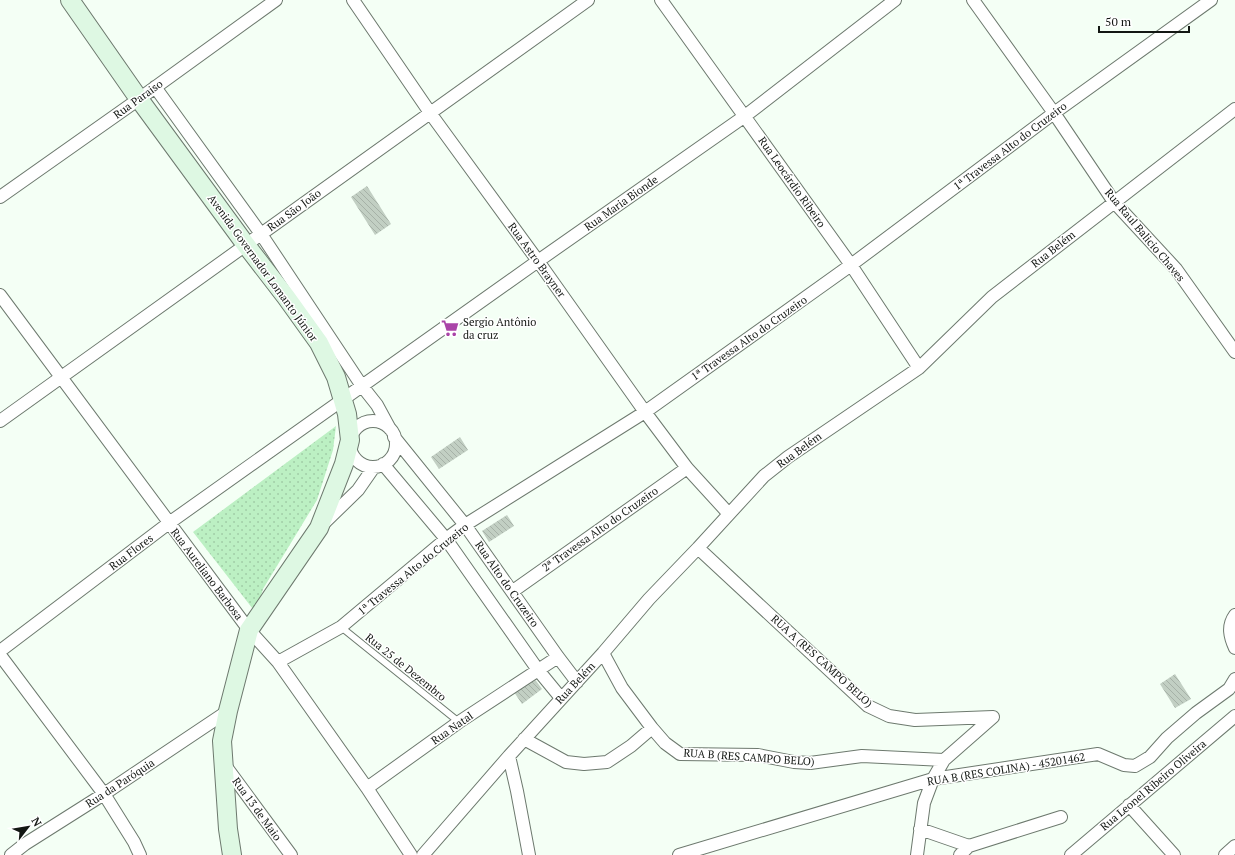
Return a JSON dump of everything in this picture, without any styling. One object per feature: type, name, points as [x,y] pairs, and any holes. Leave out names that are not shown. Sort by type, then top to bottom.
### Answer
[{"type":"main road","name":"Avenida Governador Lomanto Júnior","points":[[70,0],[139,99],[319,343],[336,377],[347,414],[350,440],[344,464],[319,528],[249,630],[228,711],[222,741],[228,829],[232,855]]},
{"type":"street","name":"Rua Paraiso","points":[[0,197],[276,0]]},
{"type":"street","name":"Rua Astro Brayner","points":[[353,0],[430,113],[538,261],[645,412],[687,468],[729,514]]},
{"type":"street","name":"Rua São João","points":[[0,421],[588,0]]},
{"type":"street","name":"Rua Leocárdio Ribeiro","points":[[661,0],[851,265],[919,368]]},
{"type":"street","name":"Rua Maria Bionde","points":[[343,400],[745,116],[895,0]]},
{"type":"street","name":"Rua Raul Balicio Chaves","points":[[973,0],[1054,112],[1114,202],[1176,269],[1235,352]]},
{"type":"street","name":"1ª Travessa Alto do Cruzeiro","points":[[278,662],[341,627],[446,539],[465,525],[645,412],[851,265],[1054,112],[1211,0]]},
{"type":"street","name":"Rua Alto do Cruzeiro","points":[[155,87],[261,234],[362,386],[377,405],[392,433],[465,525],[576,682]]},
{"type":"street","name":"Rua Belém","points":[[423,855],[509,756],[603,653],[649,599],[764,476],[788,457],[919,368],[992,297],[1235,109]]},
{"type":"street","name":"Rua Aureliano Barbosa","points":[[0,295],[249,630],[278,662],[367,788],[411,855]]},
{"type":"street","name":"Rua Flores","points":[[0,651],[169,524],[343,400]]},
{"type":"street","points":[[319,528],[358,490],[378,466],[392,456],[396,444],[392,433],[383,424],[379,422],[367,422],[359,426],[353,432],[350,440],[350,447],[355,459],[361,464],[367,466],[378,466],[446,539],[538,670],[561,698]]},
{"type":"street","name":"2ª Travessa Alto do Cruzeiro","points":[[512,591],[687,468]]},
{"type":"street","name":"RUA A (RES CAMPO BELO)","points":[[698,548],[868,706],[889,716],[915,720],[993,717],[944,760]]},
{"type":"street","points":[[1235,615],[1231,620],[1229,630],[1235,648]]},
{"type":"street","name":"RUA B (RES CAMPO BELO)","points":[[603,653],[622,688],[652,728],[665,743],[680,754],[758,755],[794,762],[810,762],[862,756],[944,760]]},
{"type":"street","points":[[0,655],[104,794],[134,842],[140,855]]},
{"type":"street","points":[[538,670],[558,657]]},
{"type":"street","name":"Rua Natal","points":[[367,788],[459,722],[538,670]]},
{"type":"street","name":"RUA B (RES COLINA) - 45201462","points":[[679,855],[932,780],[1098,754],[1124,765],[1136,766],[1150,757],[1167,738],[1196,713],[1229,689],[1235,679]]},
{"type":"street","name":"Rua da Paróquia","points":[[11,855],[27,850],[104,794],[228,711]]},
{"type":"street","name":"Rua Leonel Ribeiro Oliveira","points":[[1071,855],[1235,716]]},
{"type":"street","points":[[524,740],[566,762],[584,764],[607,762],[631,746],[652,728]]},
{"type":"street","points":[[509,756],[529,855]]},
{"type":"street","points":[[917,855],[924,803],[932,780],[944,760]]},
{"type":"street","name":"Rua 13 de Maio","points":[[224,764],[291,855]]},
{"type":"street","points":[[1129,806],[1174,855]]},
{"type":"street","points":[[960,855],[969,846],[1061,817]]},
{"type":"street","points":[[920,829],[969,846]]},
{"type":"street","points":[[1224,855],[1235,846]]},
{"type":"lane","name":"Rua 25 de Dezembro","points":[[341,627],[459,722]]},
{"type":"green space","points":[[336,426],[333,450],[317,500],[263,589],[256,613],[193,532]]},
{"type":"building","points":[[367,186],[391,224],[375,235],[351,197]]},
{"type":"building","points":[[460,437],[468,450],[439,469],[431,457]]},
{"type":"building","points":[[507,515],[514,526],[489,542],[482,531]]},
{"type":"building","points":[[1175,674],[1191,699],[1175,708],[1160,684]]},
{"type":"building","points":[[534,678],[542,689],[522,704],[514,692]]},
{"type":"place","name":"Sergio Antônio da cruz","points":[[450,328]]}]
